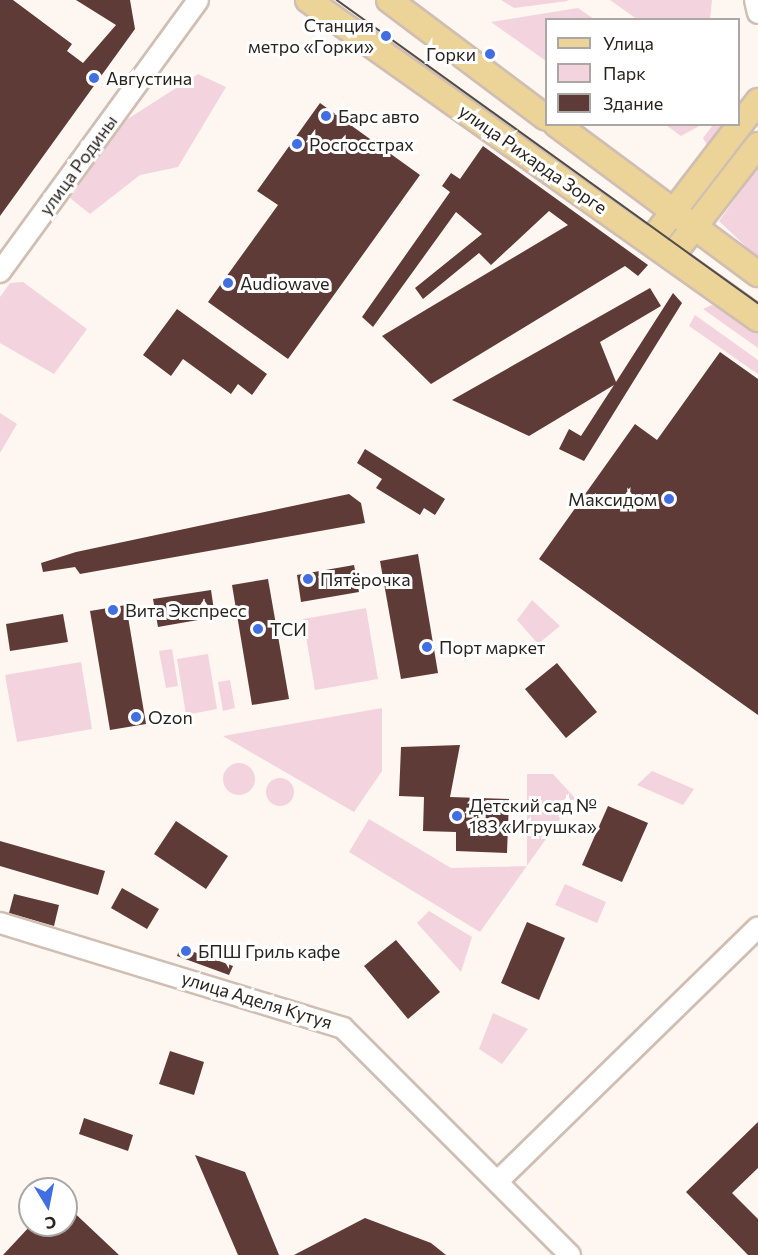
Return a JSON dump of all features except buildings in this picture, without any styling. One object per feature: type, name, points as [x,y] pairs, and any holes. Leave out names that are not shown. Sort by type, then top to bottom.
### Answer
[{"type":"main road","name":"улица Рихарда Зорге","points":[[309,0],[758,319]]},
{"type":"main road","points":[[388,0],[545,117]]},
{"type":"main road","points":[[740,124],[758,101]]},
{"type":"main road","points":[[559,126],[758,274]]},
{"type":"main road","points":[[650,242],[739,126]]},
{"type":"main road","points":[[671,257],[758,145]]},
{"type":"street","name":"улица Родины","points":[[0,272],[198,0]]},
{"type":"street","points":[[755,0],[758,13]]},
{"type":"street","name":"улица Аделя Кутуя","points":[[0,922],[343,1028],[570,1255]]},
{"type":"street","points":[[498,1181],[758,927]]},
{"type":"green space","points":[[501,0],[567,0],[568,1],[514,8]]},
{"type":"green space","points":[[610,0],[712,0],[710,18],[635,18]]},
{"type":"green space","points":[[578,8],[593,18],[545,18],[545,60],[491,22]]},
{"type":"green space","points":[[198,74],[226,87],[178,167],[140,175],[90,214],[70,198],[126,120]]},
{"type":"green space","points":[[667,126],[699,126],[681,136]]},
{"type":"green space","points":[[712,126],[728,126],[711,152],[703,138]]},
{"type":"green space","points":[[740,142],[742,144],[696,203],[695,200]]},
{"type":"green space","points":[[758,167],[758,258],[719,221]]},
{"type":"green space","points":[[23,282],[87,329],[54,374],[0,343],[0,297],[10,283]]},
{"type":"green space","points":[[712,305],[758,330],[758,348],[703,309]]},
{"type":"green space","points":[[695,315],[758,360],[758,374],[689,326]]},
{"type":"green space","points":[[0,413],[17,424],[0,453]]},
{"type":"green space","points":[[532,600],[560,626],[538,644],[517,620]]},
{"type":"green space","points":[[366,608],[378,679],[315,690],[303,619]]},
{"type":"green space","points":[[172,649],[178,686],[166,688],[159,651]]},
{"type":"green space","points":[[208,654],[217,709],[186,715],[177,659]]},
{"type":"green space","points":[[81,662],[92,729],[17,742],[5,675]]},
{"type":"green space","points":[[230,680],[235,708],[223,711],[218,682]]},
{"type":"green space","points":[[382,708],[382,771],[354,812],[223,736]]},
{"type":"green space","points":[[239,763],[250,768],[255,779],[250,790],[239,795],[228,790],[223,779],[228,768]]},
{"type":"green space","points":[[652,771],[694,789],[683,805],[637,785]]},
{"type":"green space","points":[[527,774],[553,774],[575,798],[527,866]]},
{"type":"green space","points":[[280,778],[290,782],[294,792],[290,802],[280,806],[270,802],[266,792],[270,782]]},
{"type":"green space","points":[[369,819],[451,868],[527,866],[480,932],[349,852]]},
{"type":"green space","points":[[565,884],[606,902],[597,923],[555,905]]},
{"type":"green space","points":[[429,911],[472,937],[461,972],[417,923]]},
{"type":"green space","points":[[493,1013],[528,1029],[502,1064],[479,1049]]},
{"type":"tram line","points":[[337,0],[758,303]]},
{"type":"place","name":"Станция метро «Горки»","points":[[386,36]]},
{"type":"place","name":"Горки","points":[[490,54]]},
{"type":"place","name":"Августина","points":[[94,78]]},
{"type":"place","name":"Барс авто","points":[[326,116]]},
{"type":"place","name":"Росгосстрах","points":[[297,144]]},
{"type":"place","name":"Audiowave","points":[[228,283]]},
{"type":"place","name":"Максидом","points":[[669,499]]},
{"type":"place","name":"Пятёрочка","points":[[308,579]]},
{"type":"place","name":"Вита Экспресс","points":[[113,610]]},
{"type":"place","name":"ТСИ","points":[[258,629]]},
{"type":"place","name":"Порт маркет","points":[[427,647]]},
{"type":"place","name":"Ozon","points":[[136,717]]},
{"type":"place","name":"Детский сад № 183 «Игрушка»","points":[[457,816]]},
{"type":"place","name":"БПШ Гриль кафе","points":[[186,951]]}]
